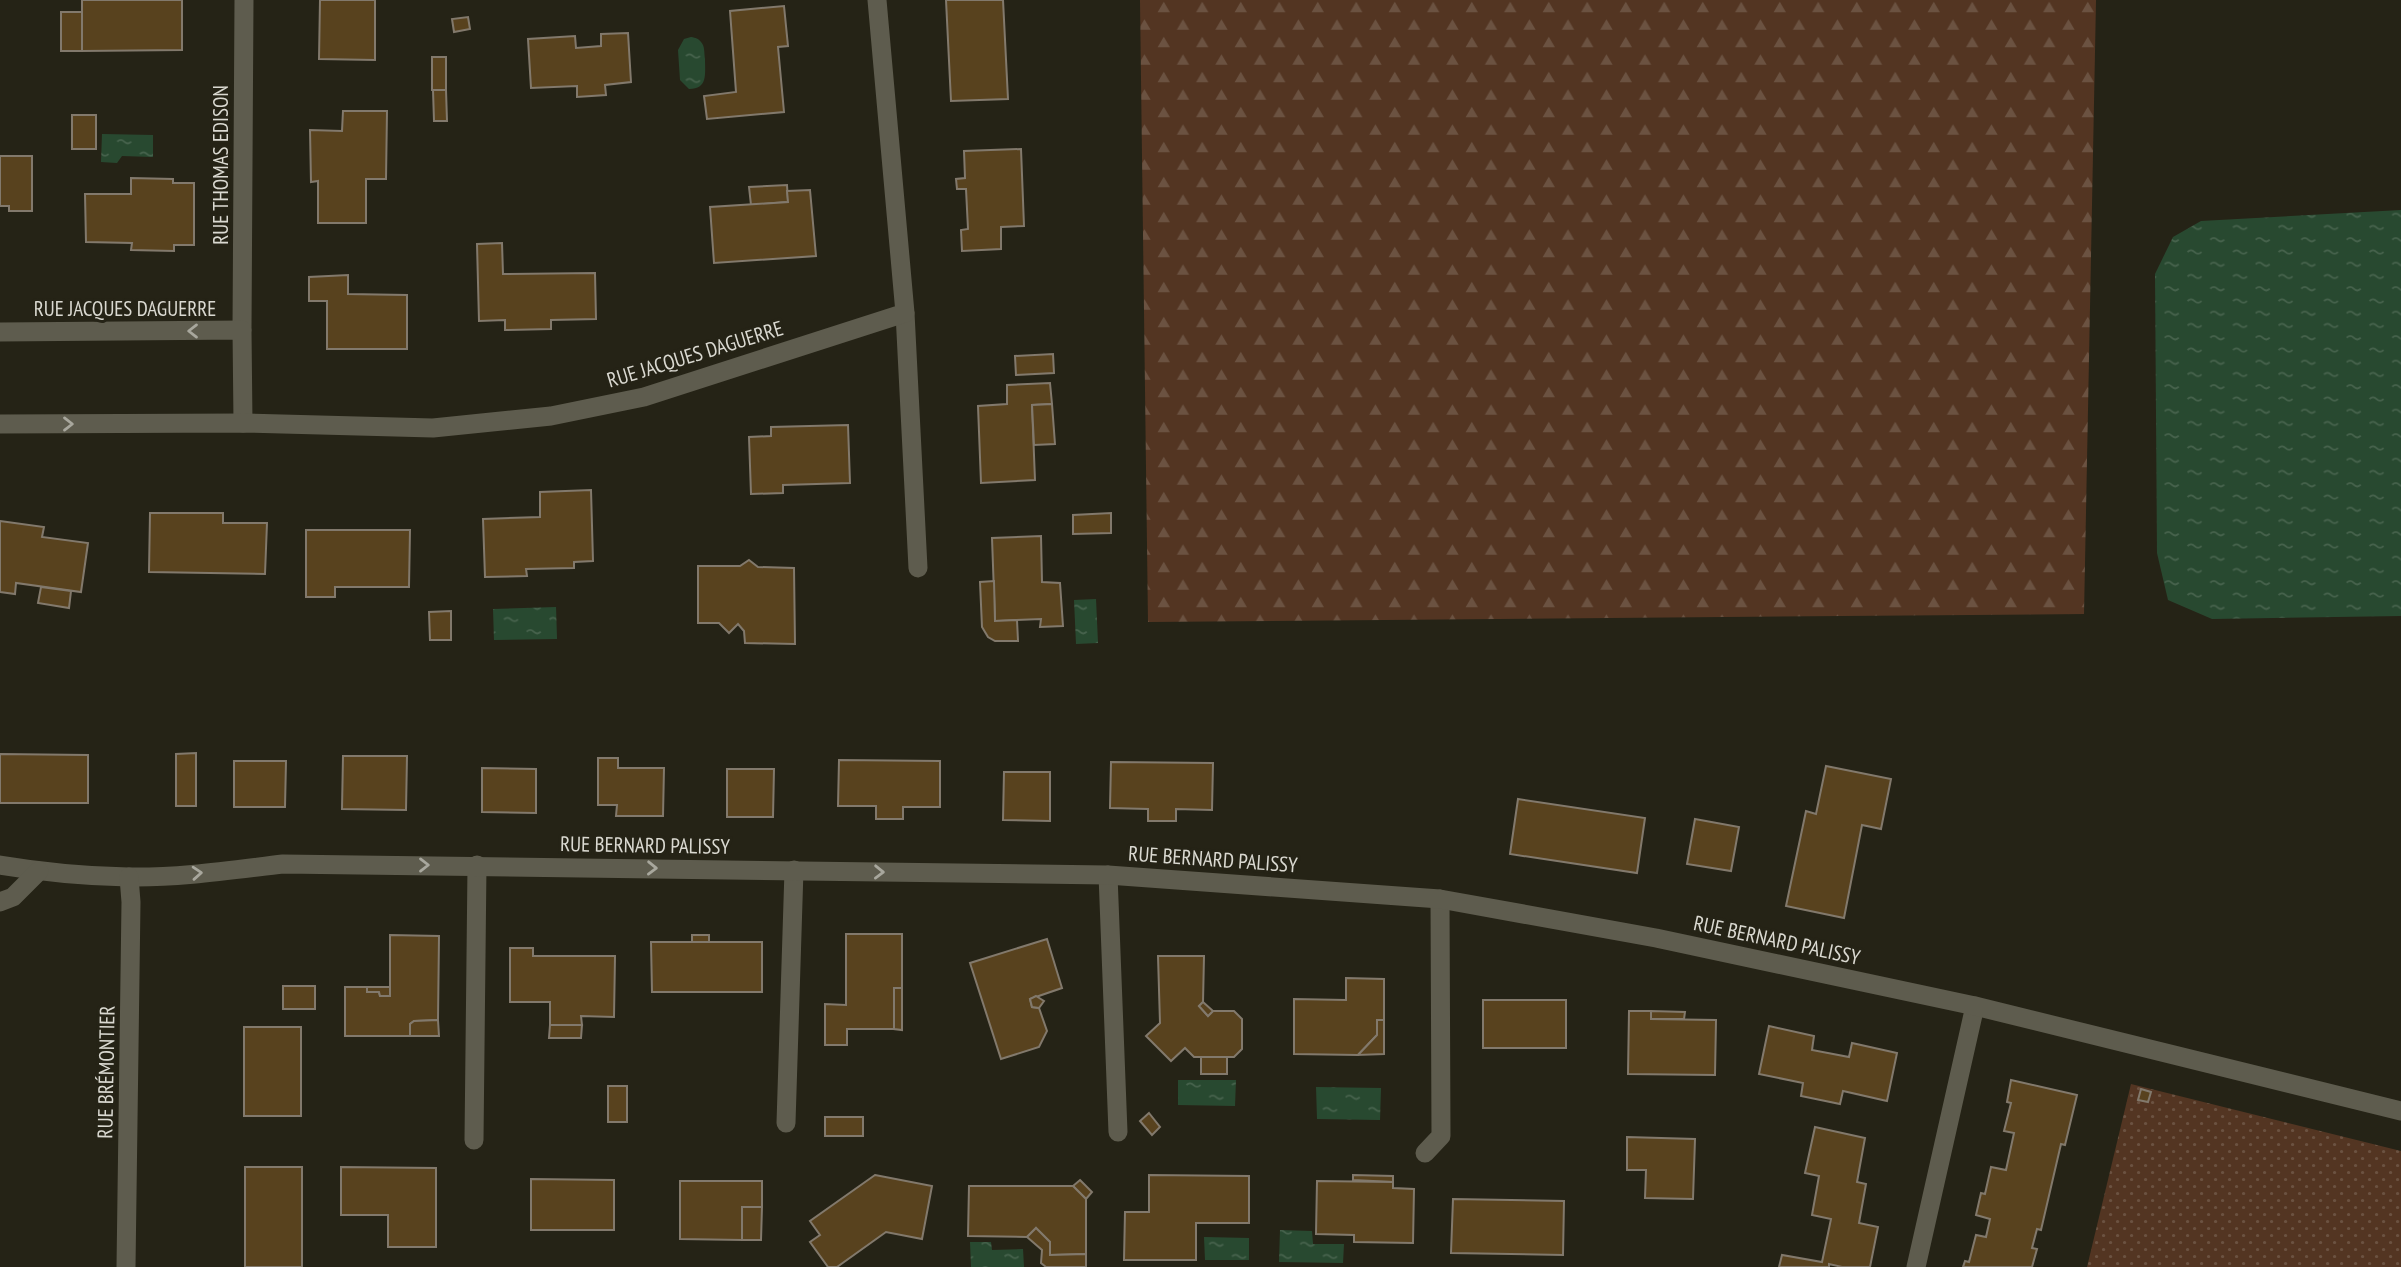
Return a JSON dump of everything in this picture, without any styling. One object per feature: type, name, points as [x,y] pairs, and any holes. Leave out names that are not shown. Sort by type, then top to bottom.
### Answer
[{"type":"street","name":"RUE THOMAS EDISON","points":[[242,330],[244,0]]},
{"type":"street","points":[[877,0],[905,313],[918,568]]},
{"type":"street","name":"RUE JACQUES DAGUERRE","points":[[0,424],[243,423],[433,428],[551,415],[644,397],[905,313]]},
{"type":"street","name":"RUE JACQUES DAGUERRE","points":[[0,332],[242,330],[243,423]]},
{"type":"street","name":"RUE BERNARD PALISSY","points":[[0,865],[39,871],[129,877],[206,873],[283,864],[1108,875],[1440,899],[1643,935],[1975,1006],[2401,1111]]},
{"type":"street","points":[[474,1140],[477,865]]},
{"type":"street","points":[[786,1123],[794,870]]},
{"type":"street","points":[[0,902],[13,897],[39,871]]},
{"type":"street","points":[[1108,875],[1118,1132]]},
{"type":"street","name":"RUE BRÉMONTIER","points":[[126,1267],[131,902],[129,877]]},
{"type":"street","points":[[1425,1153],[1441,1136],[1440,899]]},
{"type":"street","points":[[1916,1267],[1975,1006]]},
{"type":"green space","points":[[1140,0],[2096,0],[2084,614],[1148,622]]},
{"type":"green space","points":[[2131,1084],[2401,1151],[2401,1267],[2087,1267]]},
{"type":"water","points":[[684,39],[698,39],[703,46],[705,70],[700,86],[689,89],[680,80],[678,50]]},
{"type":"water","points":[[102,134],[153,135],[153,157],[122,156],[117,163],[101,162]]},
{"type":"water","points":[[2401,210],[2401,616],[2212,619],[2168,600],[2157,553],[2155,274],[2173,237],[2201,221]]},
{"type":"water","points":[[1096,599],[1098,643],[1076,644],[1074,600]]},
{"type":"water","points":[[556,607],[557,639],[494,640],[493,609]]},
{"type":"water","points":[[1178,1080],[1236,1080],[1235,1106],[1178,1105]]},
{"type":"water","points":[[1316,1087],[1381,1088],[1380,1120],[1317,1119]]},
{"type":"water","points":[[1280,1230],[1312,1231],[1313,1244],[1344,1244],[1343,1263],[1279,1262]]},
{"type":"water","points":[[1204,1237],[1249,1238],[1249,1260],[1205,1260]]},
{"type":"water","points":[[970,1242],[991,1242],[992,1250],[1023,1249],[1024,1267],[971,1267]]},
{"type":"building","points":[[82,0],[182,0],[182,50],[82,51]]},
{"type":"building","points":[[320,0],[375,0],[375,60],[319,59]]},
{"type":"building","points":[[946,0],[1003,0],[1008,99],[951,101]]},
{"type":"building","points":[[784,6],[788,46],[778,47],[784,112],[707,119],[704,96],[736,92],[730,11]]},
{"type":"building","points":[[61,12],[82,12],[82,51],[61,51]]},
{"type":"building","points":[[468,17],[470,29],[454,32],[452,19]]},
{"type":"building","points":[[628,33],[631,82],[605,85],[606,95],[577,97],[577,86],[531,88],[528,39],[575,36],[576,48],[601,46],[601,34]]},
{"type":"building","points":[[432,57],[446,57],[446,90],[432,90]]},
{"type":"building","points":[[433,90],[446,90],[447,121],[434,121]]},
{"type":"building","points":[[343,111],[387,111],[386,179],[366,179],[366,223],[318,223],[318,181],[311,182],[310,130],[342,131]]},
{"type":"building","points":[[72,115],[96,115],[96,149],[72,149]]},
{"type":"building","points":[[1021,149],[1024,226],[1001,227],[1001,249],[962,251],[961,230],[968,229],[966,189],[957,189],[956,179],[965,178],[964,151]]},
{"type":"building","points":[[0,156],[32,156],[32,211],[9,211],[9,206],[0,206]]},
{"type":"building","points":[[131,178],[173,179],[173,183],[194,183],[194,245],[174,245],[174,251],[131,250],[132,243],[86,242],[85,194],[131,194]]},
{"type":"building","points":[[787,185],[788,202],[751,205],[749,187]]},
{"type":"building","points":[[810,190],[816,256],[714,263],[710,207],[788,202],[787,191]]},
{"type":"building","points":[[502,243],[503,274],[595,273],[596,319],[551,320],[551,329],[505,330],[505,320],[479,321],[477,244]]},
{"type":"building","points":[[348,275],[348,294],[407,295],[407,349],[327,349],[327,301],[309,301],[309,277]]},
{"type":"building","points":[[1053,354],[1054,373],[1016,375],[1015,356]]},
{"type":"building","points":[[1050,383],[1052,404],[1032,405],[1035,480],[981,483],[978,406],[1007,404],[1007,385]]},
{"type":"building","points":[[1052,404],[1055,444],[1034,445],[1032,405]]},
{"type":"building","points":[[848,425],[850,483],[783,485],[783,493],[751,494],[749,437],[771,436],[771,427]]},
{"type":"building","points":[[591,490],[593,561],[574,562],[574,568],[526,569],[527,576],[485,577],[483,519],[540,517],[540,492]]},
{"type":"building","points":[[150,513],[223,513],[223,523],[267,523],[265,574],[149,572]]},
{"type":"building","points":[[1111,513],[1111,533],[1073,534],[1073,515]]},
{"type":"building","points":[[0,521],[44,527],[42,537],[88,543],[81,592],[16,583],[15,594],[0,592]]},
{"type":"building","points":[[306,530],[410,530],[409,587],[335,587],[335,597],[306,597]]},
{"type":"building","points":[[1041,536],[1042,582],[1060,583],[1063,626],[1040,627],[1041,619],[995,621],[992,538]]},
{"type":"building","points":[[749,560],[758,567],[794,568],[795,644],[745,643],[744,631],[738,624],[729,633],[719,623],[698,623],[698,566],[740,566]]},
{"type":"building","points":[[994,581],[995,621],[1017,620],[1018,641],[995,641],[988,637],[982,627],[980,582]]},
{"type":"building","points":[[41,587],[71,591],[69,608],[38,603]]},
{"type":"building","points":[[451,611],[451,640],[430,640],[429,612]]},
{"type":"building","points":[[196,753],[196,806],[176,806],[176,754]]},
{"type":"building","points":[[0,754],[88,755],[88,803],[0,803]]},
{"type":"building","points":[[343,756],[407,756],[406,810],[342,809]]},
{"type":"building","points":[[598,758],[618,758],[618,768],[664,768],[663,816],[616,816],[617,805],[598,805]]},
{"type":"building","points":[[839,760],[940,761],[940,807],[903,807],[903,819],[876,819],[876,806],[838,806]]},
{"type":"building","points":[[234,761],[286,761],[285,807],[234,807]]},
{"type":"building","points":[[1111,762],[1213,763],[1212,810],[1176,809],[1176,821],[1148,821],[1148,809],[1110,808]]},
{"type":"building","points":[[1826,766],[1891,779],[1881,829],[1862,825],[1844,918],[1786,906],[1806,811],[1816,814]]},
{"type":"building","points":[[482,768],[536,769],[536,813],[482,812]]},
{"type":"building","points":[[727,769],[774,769],[773,817],[727,817]]},
{"type":"building","points":[[1004,772],[1050,772],[1050,821],[1003,820]]},
{"type":"building","points":[[1518,799],[1645,818],[1637,873],[1510,854]]},
{"type":"building","points":[[1695,819],[1739,827],[1731,871],[1687,864]]},
{"type":"building","points":[[846,934],[902,934],[902,988],[894,988],[894,1029],[847,1029],[847,1045],[825,1045],[825,1004],[846,1005]]},
{"type":"building","points":[[390,935],[439,936],[438,1020],[414,1021],[410,1024],[410,1036],[345,1036],[345,987],[367,987],[367,992],[390,996]]},
{"type":"building","points":[[692,935],[709,935],[709,942],[692,942]]},
{"type":"building","points":[[1047,939],[1062,988],[1030,999],[1032,1007],[1039,1008],[1047,1031],[1039,1047],[1001,1059],[970,963]]},
{"type":"building","points":[[651,942],[762,942],[762,992],[652,992]]},
{"type":"building","points":[[510,948],[533,948],[533,956],[615,956],[614,1017],[581,1016],[582,1025],[550,1025],[550,1002],[510,1002]]},
{"type":"building","points":[[1158,956],[1204,956],[1203,1002],[1199,1006],[1208,1016],[1213,1011],[1234,1011],[1242,1019],[1242,1049],[1234,1057],[1194,1057],[1185,1048],[1171,1061],[1146,1036],[1160,1023]]},
{"type":"building","points":[[1346,978],[1384,979],[1384,1020],[1377,1020],[1377,1035],[1358,1055],[1294,1054],[1294,999],[1346,1000]]},
{"type":"building","points":[[283,986],[315,986],[315,1009],[283,1009]]},
{"type":"building","points":[[367,987],[390,987],[390,996],[367,992]]},
{"type":"building","points":[[894,988],[902,988],[902,1030],[894,1029]]},
{"type":"building","points":[[1036,996],[1044,1001],[1039,1008],[1032,1007],[1030,999]]},
{"type":"building","points":[[1483,1000],[1566,1000],[1566,1048],[1483,1048]]},
{"type":"building","points":[[1203,1002],[1213,1011],[1208,1016],[1199,1006]]},
{"type":"building","points":[[1629,1011],[1651,1011],[1651,1019],[1716,1020],[1715,1075],[1628,1074]]},
{"type":"building","points":[[1651,1011],[1685,1012],[1684,1019],[1651,1019]]},
{"type":"building","points":[[438,1020],[439,1036],[410,1036],[410,1024],[414,1021]]},
{"type":"building","points":[[1377,1020],[1384,1020],[1384,1054],[1358,1055],[1377,1035]]},
{"type":"building","points":[[550,1025],[582,1025],[581,1038],[549,1038]]},
{"type":"building","points":[[1769,1026],[1814,1036],[1812,1050],[1849,1057],[1852,1043],[1897,1053],[1887,1101],[1843,1091],[1840,1104],[1801,1096],[1803,1083],[1759,1074]]},
{"type":"building","points":[[244,1027],[301,1027],[301,1116],[244,1116]]},
{"type":"building","points":[[1201,1057],[1227,1057],[1227,1074],[1201,1074]]},
{"type":"building","points":[[2011,1080],[2077,1095],[2065,1145],[2061,1144],[2041,1230],[2037,1229],[2032,1248],[2037,1249],[2032,1267],[1963,1267],[1965,1261],[1969,1262],[1976,1235],[1986,1237],[1990,1219],[1976,1215],[1981,1193],[1985,1194],[1991,1167],[2006,1170],[2014,1133],[2004,1131],[2011,1103],[2007,1102]]},
{"type":"building","points":[[608,1086],[627,1086],[627,1122],[608,1122]]},
{"type":"building","points":[[2141,1089],[2151,1092],[2148,1102],[2138,1100]]},
{"type":"building","points":[[1149,1113],[1160,1127],[1152,1135],[1140,1121]]},
{"type":"building","points":[[825,1117],[863,1117],[863,1136],[825,1136]]},
{"type":"building","points":[[1815,1127],[1865,1138],[1857,1182],[1866,1184],[1859,1223],[1878,1227],[1870,1267],[1829,1264],[1829,1267],[1779,1267],[1782,1255],[1822,1262],[1831,1219],[1812,1215],[1819,1176],[1805,1173]]},
{"type":"building","points":[[1627,1137],[1695,1139],[1693,1199],[1645,1198],[1646,1170],[1627,1170]]},
{"type":"building","points":[[245,1167],[302,1167],[302,1267],[245,1267]]},
{"type":"building","points":[[341,1167],[436,1168],[436,1247],[388,1247],[388,1215],[341,1215]]},
{"type":"building","points":[[875,1175],[932,1186],[922,1239],[886,1232],[837,1267],[828,1267],[810,1242],[820,1235],[810,1221]]},
{"type":"building","points":[[1149,1175],[1249,1176],[1249,1223],[1196,1223],[1196,1260],[1124,1260],[1125,1212],[1149,1212]]},
{"type":"building","points":[[1353,1175],[1393,1176],[1393,1182],[1353,1180]]},
{"type":"building","points":[[531,1179],[614,1180],[614,1230],[531,1230]]},
{"type":"building","points":[[1080,1180],[1092,1192],[1086,1199],[1073,1186]]},
{"type":"building","points":[[680,1181],[762,1181],[762,1207],[742,1207],[742,1240],[680,1239]]},
{"type":"building","points":[[1317,1181],[1393,1182],[1393,1188],[1414,1189],[1413,1243],[1354,1242],[1354,1235],[1316,1234]]},
{"type":"building","points":[[969,1186],[1073,1186],[1086,1199],[1086,1254],[1050,1255],[1050,1242],[1036,1228],[1027,1237],[968,1236]]},
{"type":"building","points":[[1453,1199],[1564,1201],[1563,1255],[1451,1253]]},
{"type":"building","points":[[742,1207],[762,1207],[761,1240],[742,1240]]},
{"type":"building","points":[[1036,1228],[1050,1242],[1050,1255],[1086,1254],[1086,1267],[1046,1267],[1041,1263],[1042,1250],[1027,1237]]}]
